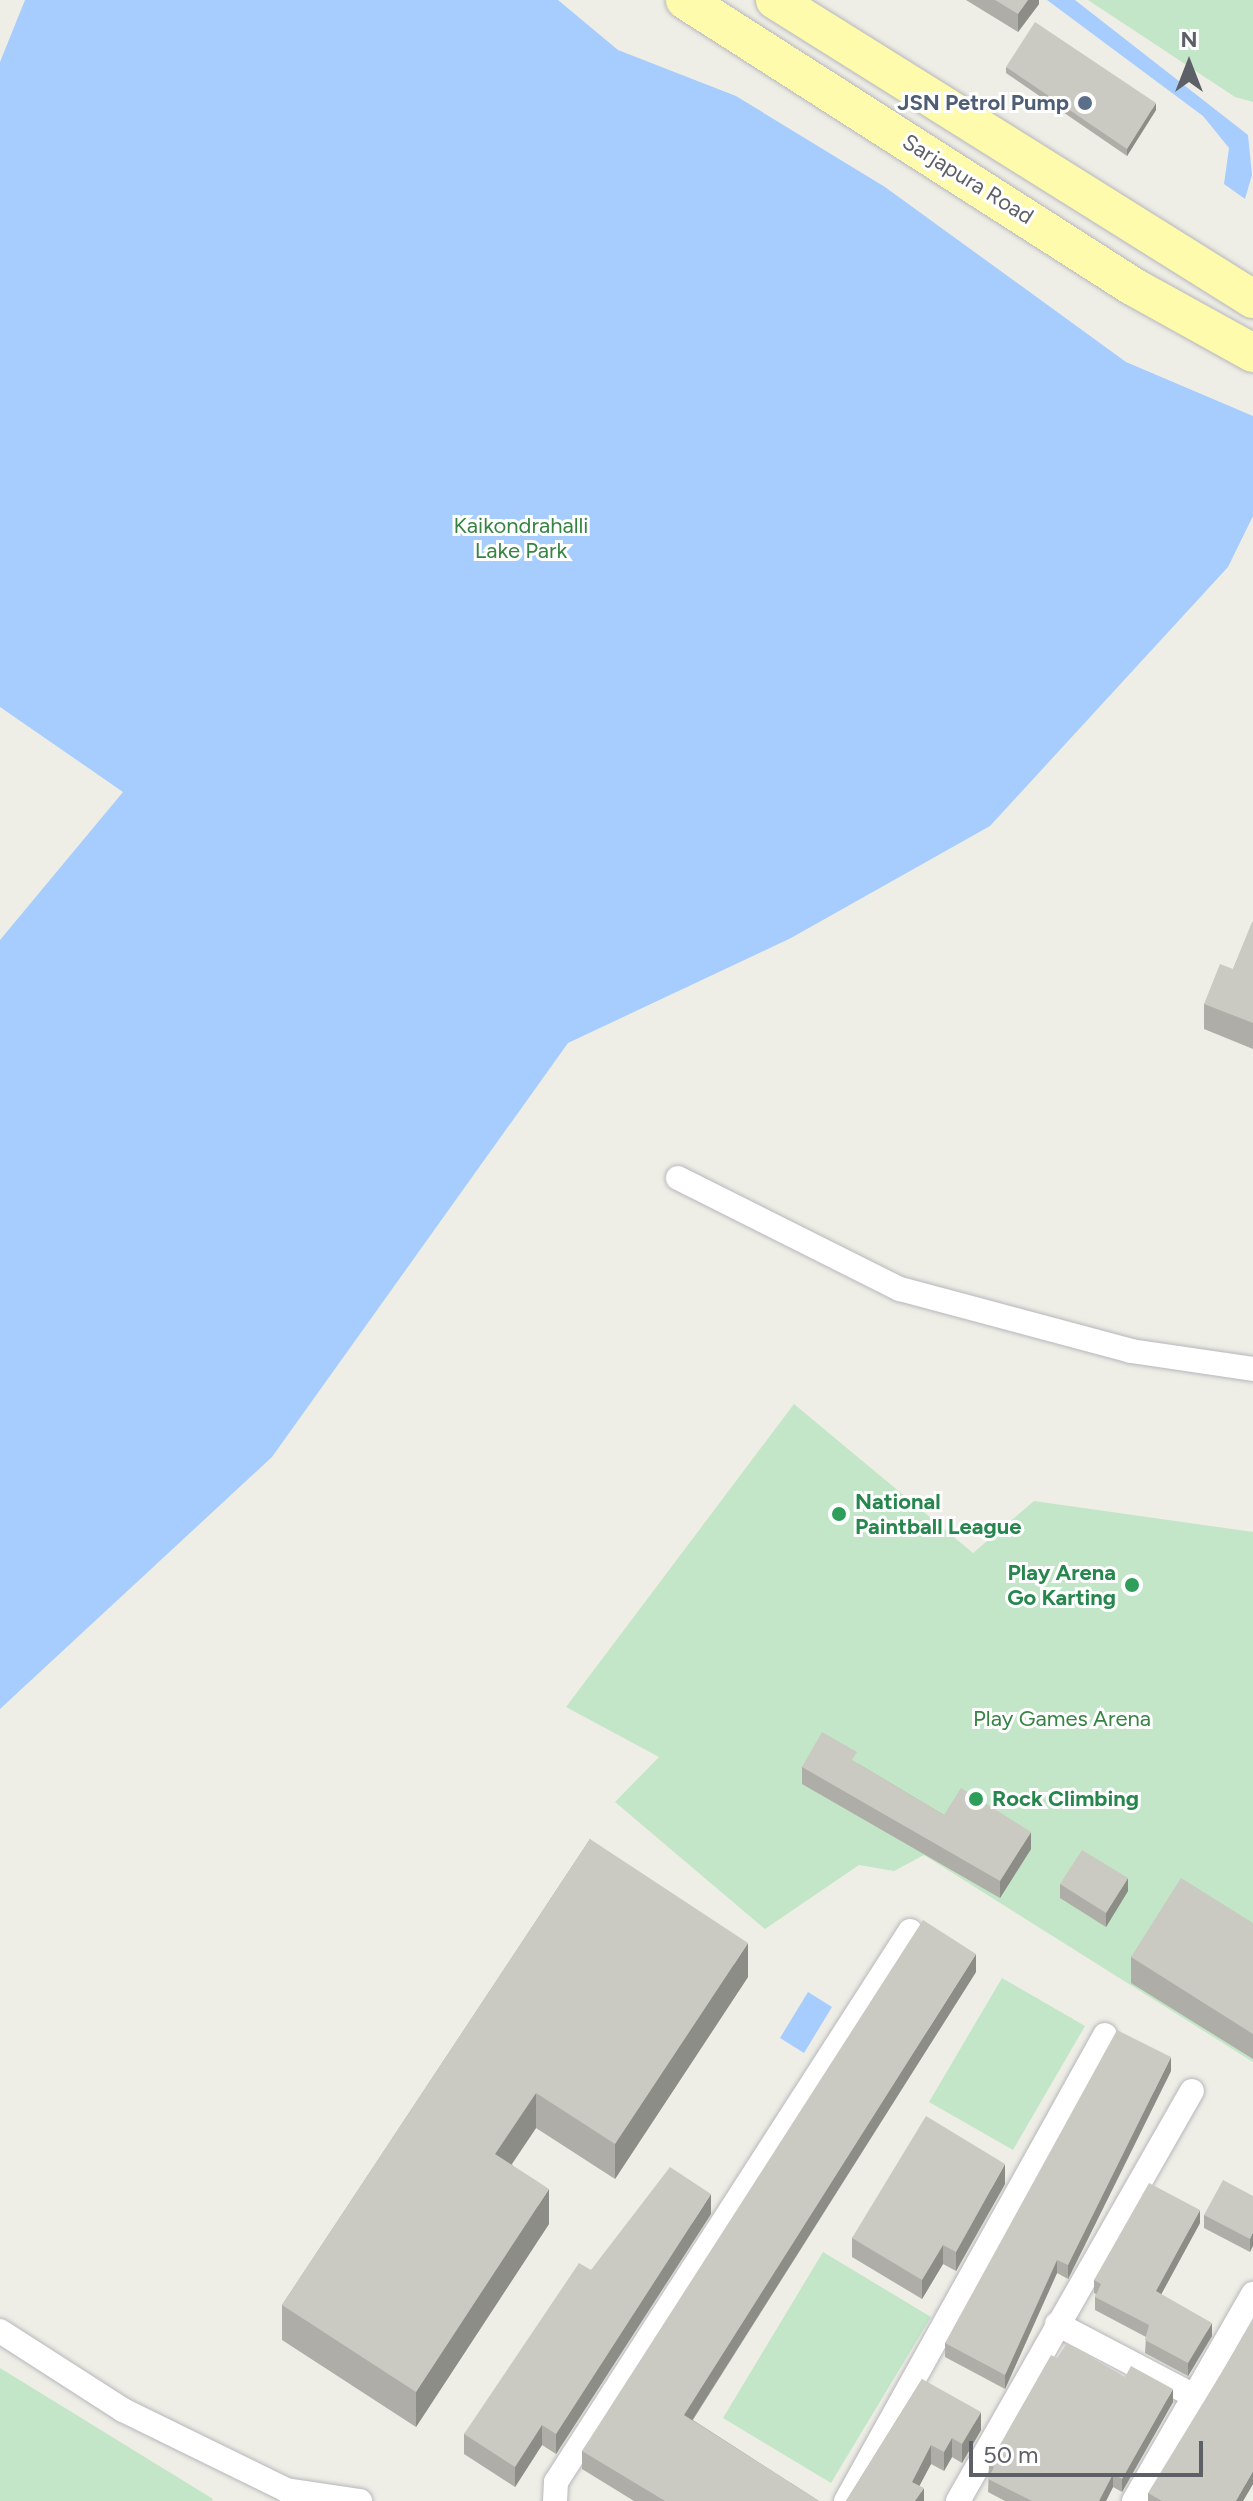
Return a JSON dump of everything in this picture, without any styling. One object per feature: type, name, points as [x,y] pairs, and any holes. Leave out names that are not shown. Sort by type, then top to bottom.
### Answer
[{"type":"main road","name":"Sarjapura Road","points":[[685,0],[1132,286],[1253,353]]},
{"type":"main road","points":[[775,0],[824,17],[1253,299]]},
{"type":"street","points":[[678,1178],[900,1289],[1131,1351],[1253,1369]]},
{"type":"street","points":[[555,2501],[556,2482],[910,1931]]},
{"type":"street","points":[[846,2501],[1105,2035]]},
{"type":"street","points":[[958,2501],[1192,2091]]},
{"type":"street","points":[[1134,2501],[1192,2395],[1253,2294]]},
{"type":"street","points":[[1057,2324],[1192,2395]]},
{"type":"street","points":[[0,2331],[123,2410],[286,2490],[360,2501]]},
{"type":"green space","points":[[1088,0],[1253,0],[1253,102],[1235,97]]},
{"type":"green space","name":"Play Games Arena","points":[[794,1404],[973,1553],[1034,1501],[1253,1532],[1253,2062],[924,1855],[894,1871],[859,1865],[765,1929],[615,1802],[659,1757],[566,1707]]},
{"type":"green space","points":[[1002,1978],[1085,2026],[1013,2150],[929,2102]]},
{"type":"green space","points":[[823,2252],[931,2317],[831,2483],[723,2418]]},
{"type":"green space","points":[[0,2368],[213,2499],[212,2501],[0,2501]]},
{"type":"water","name":"Kaikondrahalli Lake Park","points":[[25,0],[558,0],[618,50],[736,96],[885,187],[1126,362],[1253,416],[1253,516],[1228,567],[990,826],[791,938],[568,1043],[272,1457],[0,1709],[0,940],[123,792],[0,707],[0,62]]},
{"type":"water","points":[[1047,0],[1075,0],[1248,135],[1252,175],[1245,199],[1224,184],[1229,148],[1203,116]]},
{"type":"water","points":[[808,1992],[832,2007],[804,2053],[780,2038]]},
{"type":"building","points":[[995,0],[1028,0],[1018,14]]},
{"type":"building","points":[[1035,22],[1156,103],[1127,149],[1006,67]]},
{"type":"building","points":[[1252,922],[1253,1023],[1204,1004],[1220,964],[1233,969]]},
{"type":"building","points":[[822,1732],[857,1752],[852,1760],[944,1815],[961,1788],[1031,1832],[1000,1881],[802,1767]]},
{"type":"building","points":[[590,1839],[748,1943],[615,2144],[536,2093],[495,2154],[549,2189],[416,2392],[282,2305]]},
{"type":"building","points":[[1082,1850],[1128,1878],[1106,1913],[1060,1884]]},
{"type":"building","points":[[1181,1878],[1253,1923],[1253,2034],[1131,1957]]},
{"type":"building","points":[[923,1920],[976,1954],[684,2415],[819,2501],[665,2501],[582,2451]]},
{"type":"building","points":[[1117,2030],[1171,2057],[1068,2265],[1057,2260],[1005,2375],[945,2343]]},
{"type":"building","points":[[926,2116],[1005,2164],[956,2252],[943,2245],[922,2280],[852,2238]]},
{"type":"building","points":[[670,2167],[711,2194],[556,2434],[542,2425],[515,2467],[464,2434],[579,2263],[591,2270]]},
{"type":"building","points":[[1223,2180],[1253,2196],[1253,2232],[1250,2239],[1204,2215]]},
{"type":"building","points":[[1149,2183],[1200,2210],[1156,2291],[1212,2323],[1188,2363],[1145,2340],[1149,2325],[1095,2297],[1101,2284],[1094,2280]]},
{"type":"building","points":[[1253,2321],[1253,2471],[1236,2501],[1162,2501],[1148,2493]]},
{"type":"building","points":[[1067,2343],[1125,2377],[1131,2366],[1173,2389],[1122,2479],[1113,2474],[1099,2501],[1032,2501],[988,2479],[994,2467],[989,2464],[1051,2355],[1057,2358]]},
{"type":"building","points":[[922,2379],[981,2412],[962,2444],[952,2438],[944,2452],[931,2445],[912,2482],[924,2488],[915,2501],[846,2501]]},
{"type":"place","name":"JSN Petrol Pump","points":[[1085,103]]},
{"type":"place","name":"National Paintball League","points":[[839,1514]]},
{"type":"place","name":"Play Arena Go Karting","points":[[1132,1585]]},
{"type":"place","name":"Rock Climbing","points":[[976,1799]]}]
